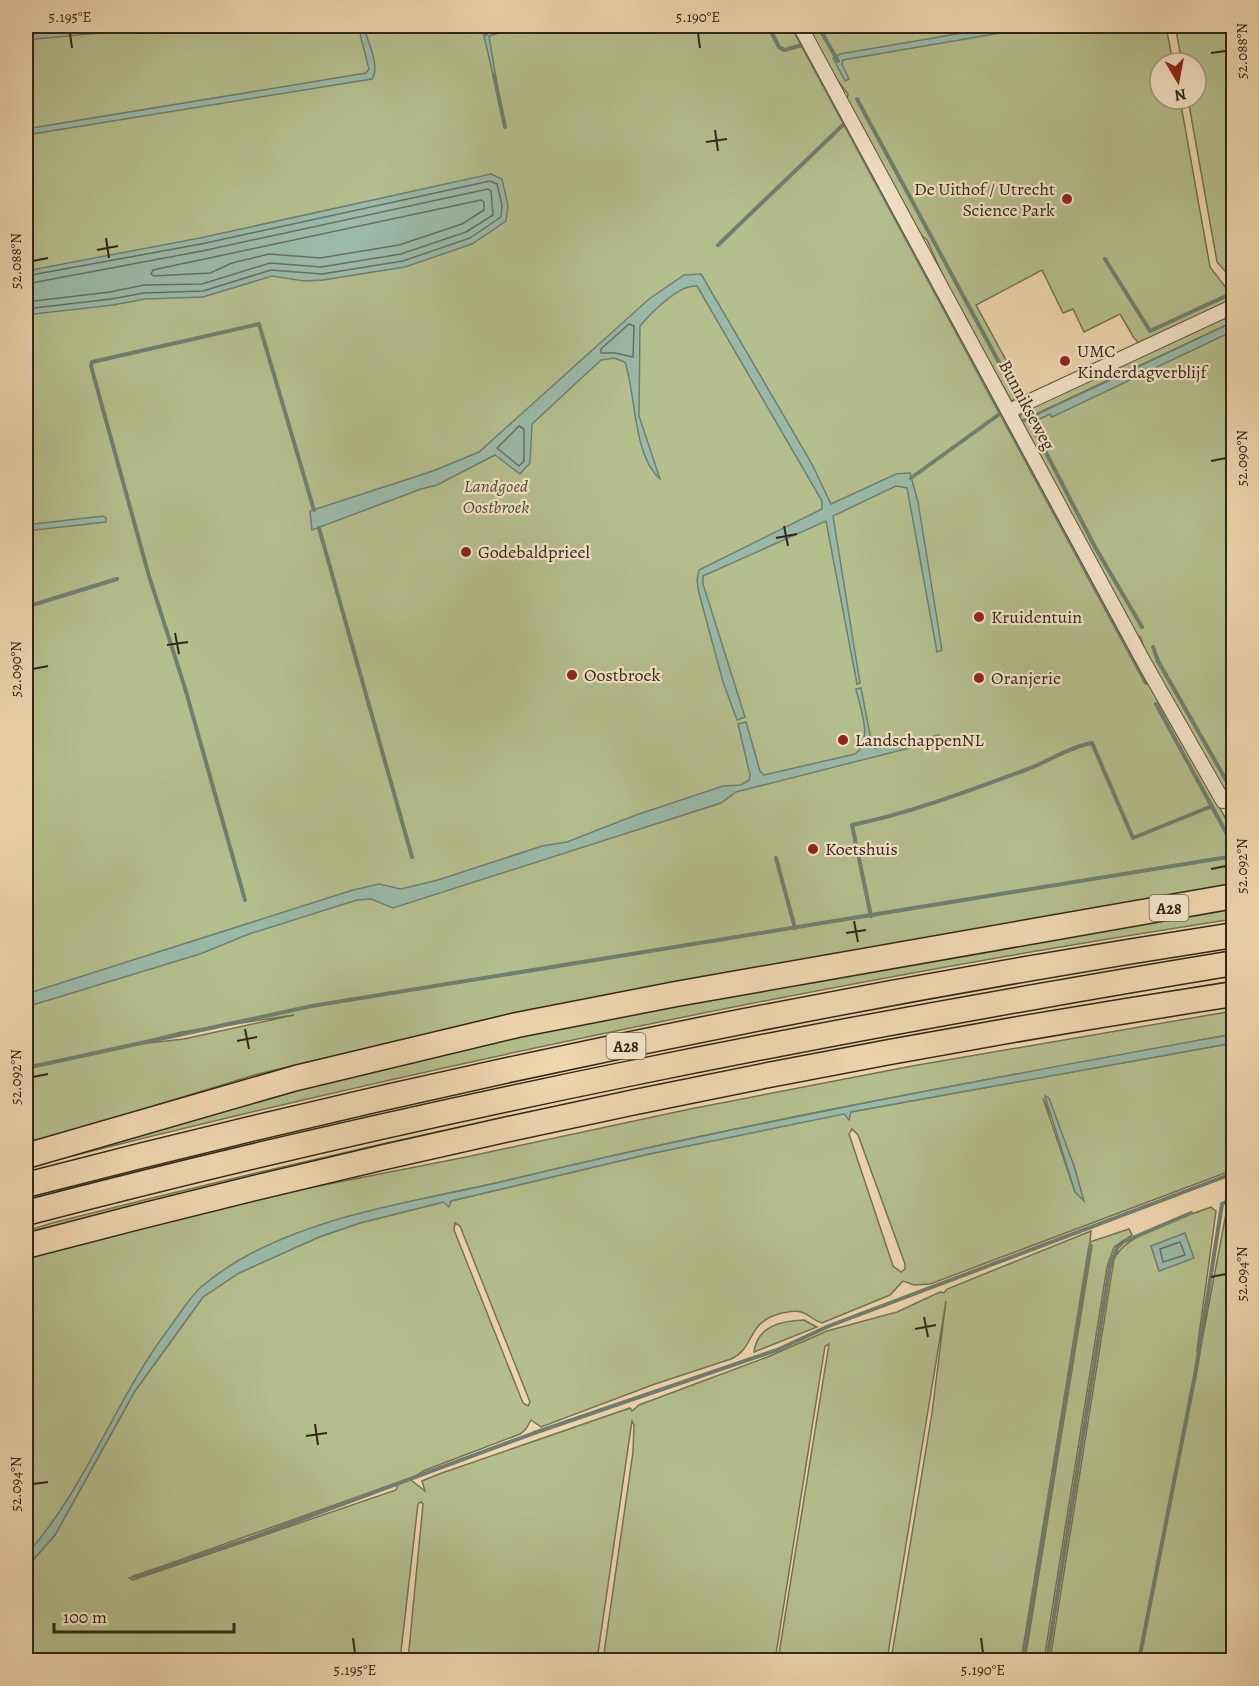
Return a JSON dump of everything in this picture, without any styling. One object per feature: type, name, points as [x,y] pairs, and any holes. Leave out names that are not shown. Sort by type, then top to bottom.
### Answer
[{"type":"highway","name":"A28","points":[[26,1156],[296,1078],[517,1025],[676,994],[1106,921],[1233,896]]},
{"type":"highway","name":"A28","points":[[1106,921],[1233,903]]},
{"type":"highway","name":"A28","points":[[26,1185],[271,1124],[602,1050],[900,992],[1233,935]]},
{"type":"highway","name":"A28","points":[[26,1213],[422,1117],[562,1088],[919,1017],[1233,963]]},
{"type":"highway","points":[[26,1246],[216,1196],[603,1109],[863,1058],[1232,995]]},
{"type":"street","name":"Bunnikseweg","points":[[800,26],[1011,410],[1145,664],[1223,801]]},
{"type":"street","points":[[1011,410],[1233,306]]},
{"type":"green space","name":"Landgoed Oostbroek","points":[[26,26],[797,26],[1150,681],[1156,698],[1233,831],[1233,885],[524,1011],[258,1074],[26,1145]],"holes":[[[294,1015],[184,1039],[130,1045],[182,1032]]]},
{"type":"green space","name":"De Uithof / Utrecht Science Park","points":[[805,26],[1166,26],[1171,51],[1148,51],[1148,111],[1182,111],[1210,267],[1227,289],[1231,301],[1141,345],[1134,338],[1120,314],[1084,332],[1073,309],[1063,313],[1042,270],[976,305],[1025,395],[1011,401],[944,278],[927,240],[921,235],[847,100],[848,94],[834,76]]},
{"type":"green space","points":[[1178,26],[1233,26],[1233,280],[1217,262],[1190,111],[1208,111],[1208,51],[1180,51],[1176,30]]},
{"type":"green space","points":[[1233,311],[1233,322],[1023,420],[1035,421],[1233,324],[1233,809],[1148,661],[1141,638],[1134,632],[1020,419],[1021,413]]},
{"type":"green space","points":[[1233,909],[1233,919],[937,969],[642,1026],[348,1090],[56,1160],[57,1157],[334,1078],[634,1011]]},
{"type":"green space","points":[[1233,981],[1233,989],[26,1242],[26,1231],[52,1223],[345,1152],[492,1120],[640,1088],[936,1031]]},
{"type":"green space","points":[[1233,1011],[1233,1034],[879,1100],[614,1155],[379,1209],[307,1231],[272,1245],[233,1264],[199,1289],[50,1528],[26,1555],[26,1255],[293,1191],[690,1109],[912,1066]]},
{"type":"green space","points":[[1233,1043],[1233,1170],[930,1284],[914,1285],[903,1281],[890,1295],[822,1323],[799,1311],[770,1317],[756,1329],[739,1354],[731,1359],[655,1384],[541,1427],[531,1420],[520,1434],[423,1471],[411,1480],[425,1491],[422,1481],[439,1474],[630,1408],[632,1411],[639,1405],[770,1356],[827,1331],[897,1312],[940,1292],[944,1293],[947,1289],[1091,1231],[1090,1242],[1129,1229],[1132,1235],[1114,1247],[1107,1267],[1044,1660],[1025,1660],[1092,1246],[1090,1243],[1021,1660],[891,1660],[932,1413],[946,1301],[887,1660],[778,1660],[829,1344],[825,1346],[775,1660],[603,1660],[633,1452],[634,1425],[632,1421],[597,1660],[408,1660],[423,1504],[421,1502],[418,1504],[400,1660],[26,1660],[26,1568],[55,1535],[135,1391],[203,1297],[239,1273],[319,1237],[360,1223],[444,1202],[449,1206],[451,1201],[649,1154],[844,1113],[849,1119],[850,1112]],"holes":[[[1043,1098],[1074,1166],[1083,1199],[1075,1192]],[[852,1129],[858,1135],[905,1264],[905,1269],[901,1272],[893,1266],[849,1134]],[[455,1223],[460,1226],[530,1402],[528,1406],[523,1403],[454,1230]],[[396,1483],[398,1485],[396,1490],[133,1580],[129,1578]]]},
{"type":"green space","points":[[1233,1205],[1233,1391],[1228,1390],[1234,1394],[1233,1660],[1050,1660],[1114,1259],[1131,1241],[1157,1227],[1211,1207],[1216,1211],[1197,1350],[1199,1357],[1227,1208]]},
{"type":"green space","points":[[804,1320],[817,1327],[754,1352],[756,1343],[765,1331],[779,1324]]},
{"type":"water","points":[[87,26],[173,26],[26,40],[26,31]]},
{"type":"water","points":[[358,26],[363,26],[372,53],[375,68],[372,79],[26,135],[26,129],[366,73],[369,69]]},
{"type":"water","points":[[511,26],[524,26],[489,36],[496,78],[494,79],[483,32]]},
{"type":"water","points":[[1003,26],[1042,26],[843,60],[842,64],[849,79],[845,81],[833,58],[840,54]]},
{"type":"water","points":[[491,174],[502,179],[508,205],[506,221],[472,244],[405,267],[323,280],[304,281],[272,276],[203,297],[145,299],[26,315],[26,271],[200,238]]},
{"type":"water","points":[[701,274],[812,464],[831,504],[896,474],[910,473],[918,502],[942,650],[937,652],[907,488],[896,486],[833,516],[860,683],[857,684],[826,521],[703,576],[703,584],[745,717],[737,720],[723,682],[699,593],[697,580],[699,570],[822,509],[822,501],[697,286],[674,294],[640,326],[639,416],[660,479],[651,469],[640,440],[625,362],[614,358],[601,360],[532,424],[530,463],[520,474],[495,455],[437,485],[312,530],[310,511],[433,471],[479,452],[649,299],[684,275]]},
{"type":"water","points":[[1233,322],[1233,331],[1052,417],[1050,414],[1035,421],[1023,421]]},
{"type":"water","points":[[103,516],[106,522],[26,531],[26,525]]},
{"type":"water","points":[[861,688],[871,740],[875,749],[939,735],[941,740],[736,792],[721,803],[393,908],[371,899],[357,900],[249,934],[200,954],[26,1007],[26,994],[353,890],[379,884],[401,889],[438,880],[542,846],[567,842],[636,815],[723,786],[741,785],[749,780],[750,775],[738,724],[746,722],[760,771],[764,775],[855,754],[861,748],[865,733],[856,689]]},
{"type":"water","points":[[1233,1034],[1233,1043],[851,1112],[849,1120],[844,1114],[649,1154],[451,1201],[449,1207],[443,1202],[360,1223],[319,1237],[239,1273],[203,1297],[135,1391],[55,1535],[26,1568],[26,1555],[47,1530],[65,1503],[148,1358],[187,1303],[201,1287],[233,1264],[268,1245],[305,1230],[384,1207],[683,1140]]},
{"type":"water","points":[[1045,1096],[1049,1098],[1084,1201],[1075,1192]]},
{"type":"water","points":[[1185,1233],[1194,1258],[1159,1271],[1151,1246]]},
{"type":"waterway","points":[[484,26],[486,34]]},
{"type":"waterway","points":[[768,26],[779,47],[784,50],[803,45]]},
{"type":"waterway","points":[[792,26],[1146,683]]},
{"type":"waterway","points":[[818,26],[838,61]]},
{"type":"waterway","points":[[494,75],[505,127]]},
{"type":"waterway","points":[[857,99],[1001,366]]},
{"type":"waterway","points":[[718,245],[845,123]]},
{"type":"waterway","points":[[1105,259],[1150,331],[1226,296]]},
{"type":"waterway","points":[[245,900],[185,688],[149,576],[91,366],[92,362],[259,324],[314,510]]},
{"type":"waterway","points":[[911,478],[1001,413]]},
{"type":"waterway","points":[[1028,418],[1095,547],[1142,627]]},
{"type":"waterway","points":[[319,528],[412,857]]},
{"type":"waterway","points":[[26,607],[117,579]]},
{"type":"waterway","points":[[1153,647],[1158,661],[1230,787]]},
{"type":"waterway","points":[[1156,704],[1228,836],[1234,852]]},
{"type":"waterway","points":[[871,916],[852,825],[919,808],[963,793],[1084,745],[1092,743],[1133,838],[1212,806]]},
{"type":"waterway","points":[[26,1068],[312,1006],[1234,856]]},
{"type":"waterway","points":[[776,858],[795,928]]},
{"type":"waterway","points":[[134,1577],[243,1541],[534,1433],[777,1350],[829,1326],[1234,1173]]},
{"type":"waterway","points":[[1139,1660],[1196,1370],[1222,1204],[1234,1198]]},
{"type":"waterway","points":[[1047,1660],[1110,1266],[1117,1248],[1123,1242],[1191,1213]]},
{"type":"waterway","points":[[1023,1660],[1090,1246]]},
{"type":"place","name":"De Uithof / Utrecht Science Park","points":[[1067,199]]},
{"type":"place","name":"UMC Kinderdagverblijf","points":[[1065,361]]},
{"type":"place","name":"Godebaldprieel","points":[[466,552]]},
{"type":"place","name":"Kruidentuin","points":[[979,617]]},
{"type":"place","name":"Oostbroek","points":[[572,675]]},
{"type":"place","name":"Oranjerie","points":[[979,678]]},
{"type":"place","name":"LandschappenNL","points":[[843,740]]},
{"type":"place","name":"Koetshuis","points":[[813,849]]}]
